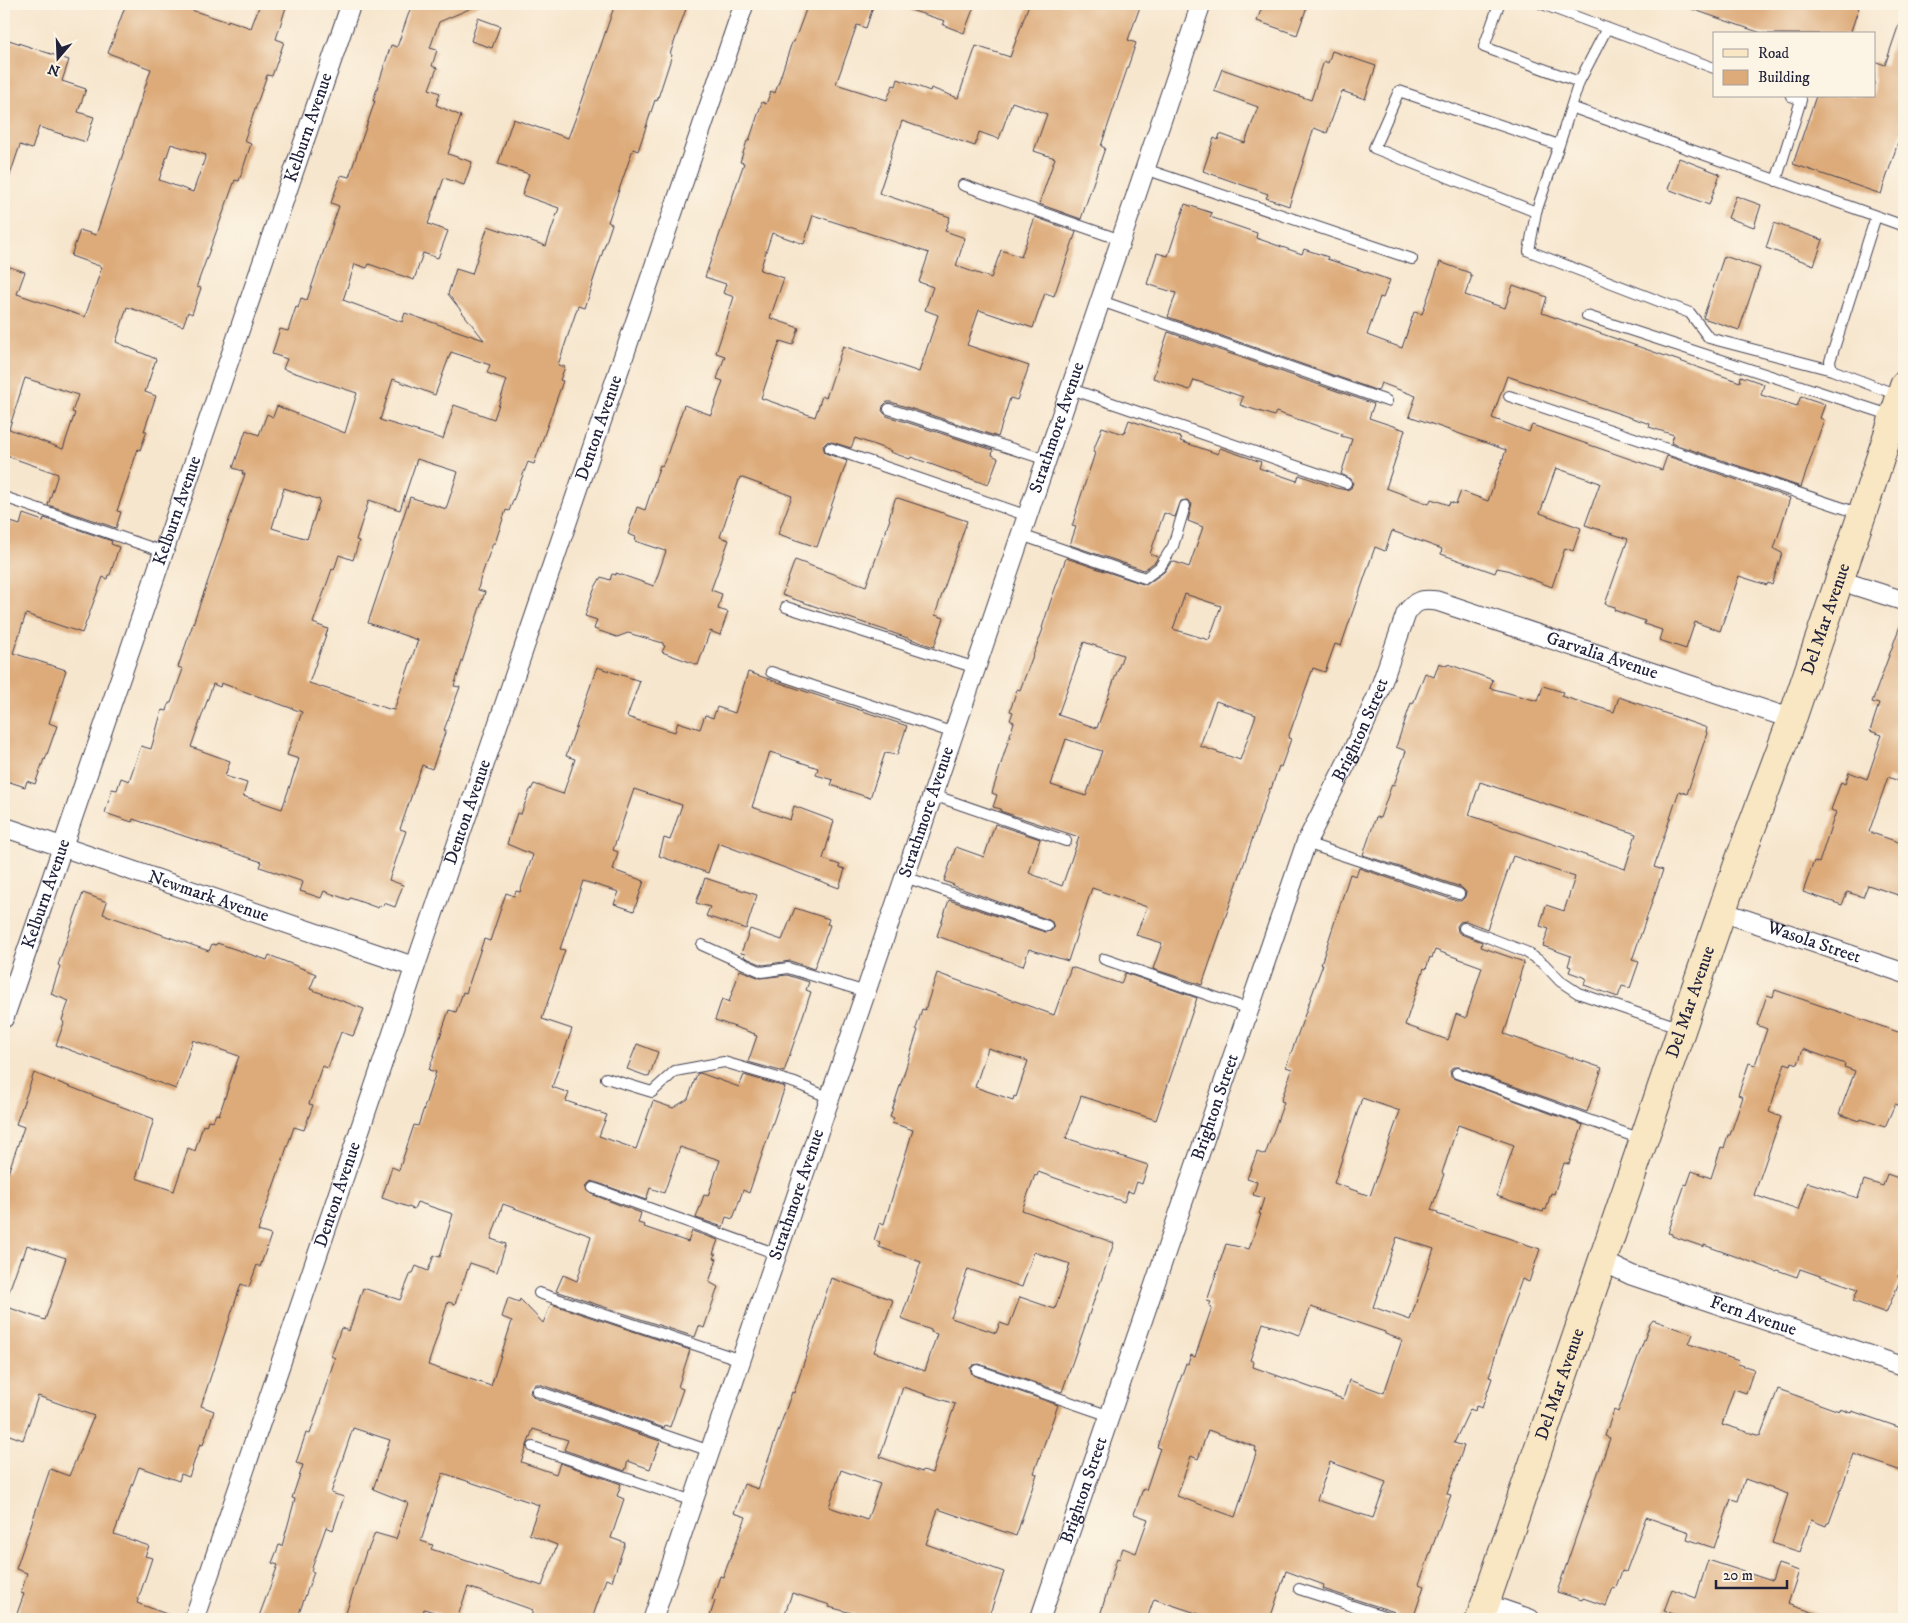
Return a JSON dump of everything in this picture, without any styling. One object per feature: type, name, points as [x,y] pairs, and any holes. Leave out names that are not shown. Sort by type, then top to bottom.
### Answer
[{"type":"main road","name":"Del Mar Avenue","points":[[1483,1612],[1604,1262],[1738,864],[1792,719],[1899,399]]},
{"type":"street","name":"Kelburn Avenue","points":[[4,1018],[351,4]]},
{"type":"street","name":"Denton Avenue","points":[[194,1619],[744,4]]},
{"type":"street","name":"Strathmore Avenue","points":[[653,1619],[1202,4]]},
{"type":"street","points":[[1838,580],[1904,601]]},
{"type":"street","name":"Garvalia Avenue","points":[[1412,604],[1423,599],[1437,600],[1792,719]]},
{"type":"street","name":"Brighton Street","points":[[1040,1619],[1306,842],[1354,748],[1378,694],[1406,614],[1412,604]]},
{"type":"street","name":"Newmark Avenue","points":[[4,827],[415,967]]},
{"type":"street","name":"Wasola Street","points":[[1723,912],[1904,973]]},
{"type":"street","name":"Fern Avenue","points":[[1604,1262],[1631,1275],[1904,1367]]},
{"type":"street","points":[[1483,1612],[1530,1619]]},
{"type":"lane","points":[[1499,4],[1484,47],[1579,82]]},
{"type":"lane","points":[[1542,4],[1713,68]]},
{"type":"lane","points":[[1607,28],[1579,82],[1536,212],[1529,251],[1690,312],[1709,338],[1832,370],[1899,399]]},
{"type":"lane","points":[[1536,212],[1374,148],[1399,91],[1559,145]]},
{"type":"lane","points":[[1776,181],[1801,100],[1796,98]]},
{"type":"lane","points":[[1571,107],[1904,226]]},
{"type":"lane","points":[[1145,170],[1412,259]]},
{"type":"lane","points":[[962,185],[1121,240]]},
{"type":"lane","points":[[1832,370],[1830,361],[1876,216]]},
{"type":"lane","points":[[1101,301],[1386,400]]},
{"type":"lane","points":[[1587,316],[1899,399]]},
{"type":"lane","points":[[1071,388],[1346,483]]},
{"type":"lane","points":[[1508,396],[1862,514]]},
{"type":"lane","points":[[889,409],[1047,460]]},
{"type":"lane","points":[[830,448],[1028,516]]},
{"type":"lane","points":[[4,497],[164,552]]},
{"type":"lane","points":[[1021,535],[1145,578],[1160,567],[1173,546],[1185,506]]},
{"type":"lane","points":[[786,607],[976,668]]},
{"type":"lane","points":[[771,672],[954,733]]},
{"type":"lane","points":[[933,795],[1066,841]]},
{"type":"lane","points":[[1306,842],[1460,894]]},
{"type":"lane","points":[[905,877],[1047,926]]},
{"type":"lane","points":[[1464,928],[1526,952],[1544,964],[1560,981],[1578,993],[1682,1028]]},
{"type":"lane","points":[[702,945],[762,972],[788,968],[866,992]]},
{"type":"lane","points":[[1104,959],[1249,1009]]},
{"type":"lane","points":[[606,1078],[652,1092],[675,1071],[724,1062],[795,1083],[830,1098]]},
{"type":"lane","points":[[1457,1073],[1645,1140]]},
{"type":"lane","points":[[593,1188],[777,1254]]},
{"type":"lane","points":[[539,1293],[741,1360]]},
{"type":"lane","points":[[977,1370],[1110,1416]]},
{"type":"lane","points":[[537,1391],[710,1451]]},
{"type":"lane","points":[[533,1447],[693,1501]]},
{"type":"lane","points":[[1299,1589],[1393,1619]]},
{"type":"building","points":[[126,4],[173,4],[251,28],[260,4],[287,4],[276,39],[284,42],[272,76],[267,75],[244,141],[251,144],[239,181],[235,180],[197,285],[197,287],[201,288],[192,314],[188,312],[183,326],[127,307],[116,342],[156,359],[145,392],[156,396],[144,431],[147,431],[140,450],[138,449],[117,511],[121,512],[116,528],[48,505],[58,474],[4,455],[4,265],[25,272],[17,294],[85,317],[102,267],[71,256],[80,230],[96,235],[151,69],[108,53]],"holes":[[[171,144],[206,155],[193,192],[159,180]],[[25,378],[78,395],[72,412],[75,413],[63,449],[9,429]]]},
{"type":"building","points":[[412,4],[481,4],[439,22],[430,48],[437,50],[432,66],[437,68],[429,89],[440,93],[436,105],[461,116],[448,154],[472,162],[464,185],[444,178],[428,224],[448,231],[438,258],[423,253],[414,280],[369,264],[367,268],[355,264],[343,300],[402,322],[405,313],[484,340],[448,294],[456,269],[472,274],[488,226],[546,246],[559,208],[522,195],[529,174],[498,164],[513,119],[568,138],[615,4],[669,4],[686,9],[670,54],[672,55],[657,101],[655,100],[638,151],[633,149],[608,222],[612,224],[584,308],[578,306],[558,365],[565,367],[560,380],[563,381],[534,464],[528,462],[509,511],[506,510],[480,580],[478,590],[485,592],[454,686],[460,687],[432,769],[422,765],[400,829],[406,831],[389,880],[403,885],[395,907],[384,903],[383,906],[380,905],[378,908],[324,891],[321,898],[300,891],[303,882],[260,867],[262,862],[133,819],[132,822],[105,813],[112,789],[117,790],[121,778],[129,781],[141,746],[151,749],[162,710],[167,711],[169,703],[171,703],[183,669],[178,667],[245,474],[242,474],[243,471],[233,468],[246,430],[259,435],[267,414],[273,417],[277,406],[345,433],[357,393],[283,369],[287,359],[272,354],[280,329],[288,331],[301,298],[307,300],[339,206],[331,203],[341,175],[349,177],[375,101],[373,101],[391,45],[397,47]],"holes":[[[451,352],[490,365],[487,373],[507,380],[494,419],[454,405],[443,439],[380,420],[393,379],[435,395]],[[417,459],[458,472],[446,509],[410,497],[368,623],[418,640],[394,710],[309,683],[328,629],[313,623],[332,569],[334,570],[339,555],[353,560],[359,541],[356,540],[369,500],[400,510]],[[284,488],[320,500],[307,539],[272,528]],[[221,683],[302,712],[287,755],[299,759],[282,809],[243,796],[247,783],[225,776],[230,761],[191,747],[213,684],[220,687]]]},
{"type":"building","points":[[808,4],[874,4],[866,28],[857,25],[836,84],[887,100],[893,85],[896,86],[898,79],[930,91],[931,88],[958,98],[976,46],[1010,57],[1029,4],[1141,4],[1128,40],[1136,43],[1101,146],[1105,148],[1081,219],[1039,204],[1055,158],[1034,151],[1047,114],[1012,102],[999,139],[979,132],[975,146],[902,121],[890,156],[879,193],[950,217],[945,231],[965,238],[956,266],[991,278],[1001,250],[1021,257],[1035,217],[1076,232],[1054,296],[1045,293],[1033,328],[979,310],[967,345],[1029,366],[1017,400],[1010,398],[998,437],[891,402],[887,402],[883,406],[882,411],[887,416],[993,450],[992,455],[998,458],[988,485],[911,457],[910,459],[890,452],[855,438],[851,448],[828,441],[823,446],[825,453],[847,461],[817,547],[778,534],[792,496],[740,477],[720,537],[729,540],[711,590],[722,594],[718,609],[728,612],[720,635],[710,631],[698,665],[662,652],[665,646],[663,643],[628,633],[617,637],[594,629],[597,620],[585,616],[594,589],[601,577],[610,580],[612,574],[616,575],[616,573],[654,586],[666,551],[635,541],[636,537],[628,534],[637,507],[645,510],[660,465],[662,466],[666,458],[684,405],[711,415],[723,381],[717,379],[725,356],[716,353],[734,297],[723,293],[726,284],[705,277],[744,163],[740,162],[747,141],[749,141],[762,102],[766,104],[771,91],[775,93],[792,42],[794,42]],"holes":[[[813,215],[929,253],[919,282],[933,287],[925,310],[938,315],[919,372],[843,346],[826,398],[822,396],[815,417],[761,398],[780,341],[793,345],[799,328],[770,318],[784,278],[760,270],[772,233],[804,244]]]},
{"type":"building","points":[[905,4],[975,4],[964,33],[943,25],[945,21],[904,8]]},
{"type":"building","points":[[1263,4],[1308,4],[1297,35],[1257,21]]},
{"type":"building","points":[[1687,4],[1860,4],[1851,32],[1758,32],[1686,7]]},
{"type":"building","points":[[478,18],[500,26],[492,48],[471,41]]},
{"type":"building","points":[[1901,18],[1904,19],[1904,124],[1881,194],[1793,164],[1815,98],[1876,98],[1876,62],[1885,65]]},
{"type":"building","points":[[9,40],[69,60],[62,81],[86,89],[78,112],[94,117],[86,142],[39,127],[32,149],[20,145],[7,184],[4,183],[4,56]]},
{"type":"building","points":[[1332,51],[1376,66],[1365,99],[1342,91],[1327,133],[1314,128],[1289,206],[1266,198],[1268,194],[1203,171],[1214,138],[1218,140],[1220,134],[1245,143],[1258,107],[1214,91],[1222,69],[1311,100],[1324,61],[1328,63]]},
{"type":"building","points":[[1679,158],[1720,174],[1709,205],[1668,189]]},
{"type":"building","points":[[1736,196],[1761,205],[1754,227],[1728,218]]},
{"type":"building","points":[[1185,204],[1212,213],[1210,217],[1257,233],[1256,238],[1302,254],[1304,249],[1328,257],[1327,259],[1390,280],[1383,298],[1380,297],[1367,335],[1402,348],[1414,312],[1422,314],[1440,262],[1470,273],[1472,276],[1465,295],[1505,308],[1513,285],[1547,297],[1542,313],[1740,382],[1741,376],[1764,384],[1761,395],[1797,406],[1801,396],[1825,404],[1820,418],[1824,420],[1801,487],[1671,443],[1674,435],[1649,427],[1650,424],[1507,376],[1492,418],[1529,432],[1532,425],[1662,470],[1667,456],[1790,498],[1774,549],[1782,553],[1772,585],[1739,576],[1720,631],[1695,622],[1686,649],[1659,640],[1662,630],[1644,624],[1645,621],[1614,610],[1615,607],[1605,604],[1628,539],[1585,525],[1600,483],[1556,468],[1540,513],[1581,528],[1573,551],[1565,548],[1552,587],[1507,570],[1497,568],[1495,573],[1441,554],[1442,549],[1392,531],[1385,551],[1375,547],[1341,646],[1335,644],[1325,672],[1313,668],[1288,738],[1291,739],[1281,767],[1279,766],[1270,788],[1202,985],[1153,969],[1162,943],[1136,935],[1147,907],[1092,888],[1068,961],[1029,949],[1023,966],[937,936],[949,900],[1045,932],[1051,931],[1054,928],[1049,920],[944,881],[956,847],[984,857],[995,824],[1040,839],[1029,873],[1062,886],[1079,837],[1000,811],[1001,809],[993,807],[997,795],[992,793],[1014,722],[1010,720],[1013,712],[1010,711],[1017,689],[1020,690],[1043,629],[1066,558],[1146,585],[1164,572],[1172,561],[1189,567],[1203,527],[1188,521],[1192,504],[1187,500],[1181,501],[1175,517],[1164,513],[1150,554],[1158,557],[1155,562],[1144,570],[1070,545],[1076,527],[1072,526],[1076,511],[1102,427],[1124,434],[1129,420],[1182,438],[1180,441],[1218,454],[1220,448],[1261,462],[1259,468],[1297,481],[1299,475],[1336,488],[1347,490],[1351,488],[1353,482],[1351,479],[1341,474],[1352,439],[1276,412],[1274,416],[1240,405],[1243,397],[1194,380],[1190,390],[1153,378],[1168,332],[1374,404],[1369,418],[1405,430],[1386,488],[1429,504],[1431,499],[1449,505],[1450,502],[1456,504],[1461,491],[1488,501],[1506,450],[1409,416],[1416,396],[1381,383],[1378,391],[1168,317],[1176,293],[1147,284],[1157,253],[1168,256]],"holes":[[[1185,594],[1221,606],[1209,640],[1173,629]],[[1084,642],[1123,655],[1097,728],[1058,715]],[[1216,701],[1256,715],[1240,760],[1200,746]],[[1066,739],[1102,751],[1086,796],[1051,785]]]},
{"type":"building","points":[[1774,223],[1823,240],[1814,265],[1766,248]]},
{"type":"building","points":[[1724,256],[1760,268],[1739,330],[1703,318]]},
{"type":"building","points":[[898,498],[967,521],[935,615],[944,618],[934,647],[782,595],[795,560],[866,586],[890,519],[895,499]]},
{"type":"building","points":[[23,514],[43,521],[44,518],[112,541],[111,544],[119,547],[110,575],[108,575],[107,579],[103,577],[82,633],[26,614],[13,653],[66,670],[49,723],[57,726],[35,784],[27,781],[25,787],[4,780],[4,542],[11,522],[20,525]]},
{"type":"building","points":[[1901,623],[1904,623],[1904,783],[1888,777],[1869,832],[1904,844],[1904,897],[1868,885],[1863,897],[1847,892],[1842,905],[1803,892],[1814,861],[1819,863],[1836,812],[1831,810],[1841,782],[1845,784],[1849,772],[1867,779],[1882,735],[1870,731],[1879,704],[1872,702]]},
{"type":"building","points":[[1439,663],[1447,666],[1448,664],[1493,680],[1490,688],[1538,701],[1543,686],[1563,692],[1561,696],[1614,712],[1619,697],[1707,728],[1707,733],[1687,794],[1679,791],[1654,867],[1663,870],[1632,960],[1639,962],[1630,988],[1622,986],[1618,997],[1584,985],[1586,978],[1569,972],[1571,967],[1568,966],[1571,956],[1543,946],[1549,929],[1540,926],[1546,905],[1564,911],[1575,877],[1513,856],[1487,929],[1466,921],[1460,922],[1457,926],[1458,932],[1461,934],[1482,942],[1481,947],[1524,962],[1516,997],[1504,1034],[1602,1068],[1587,1112],[1459,1067],[1453,1067],[1450,1071],[1451,1077],[1455,1079],[1583,1125],[1569,1164],[1564,1163],[1554,1194],[1551,1193],[1546,1210],[1544,1209],[1543,1212],[1497,1196],[1514,1145],[1458,1125],[1431,1210],[1438,1212],[1437,1214],[1540,1249],[1529,1282],[1522,1279],[1497,1349],[1489,1377],[1492,1378],[1482,1408],[1476,1406],[1475,1411],[1470,1409],[1454,1443],[1464,1446],[1447,1494],[1451,1495],[1419,1584],[1424,1586],[1413,1619],[1400,1619],[1395,1612],[1323,1589],[1324,1585],[1286,1571],[1270,1619],[1214,1619],[1154,1599],[1147,1619],[1099,1619],[1117,1558],[1119,1559],[1123,1548],[1136,1553],[1148,1519],[1134,1514],[1143,1489],[1146,1490],[1160,1448],[1157,1447],[1186,1363],[1188,1364],[1191,1355],[1195,1357],[1212,1307],[1209,1306],[1211,1302],[1207,1301],[1226,1244],[1249,1249],[1261,1214],[1259,1214],[1264,1198],[1253,1195],[1257,1182],[1247,1179],[1257,1152],[1265,1155],[1284,1102],[1281,1101],[1292,1069],[1286,1067],[1323,964],[1321,964],[1350,874],[1356,876],[1359,868],[1457,901],[1461,901],[1465,897],[1466,892],[1461,887],[1363,855],[1376,817],[1380,818],[1406,751],[1396,747],[1411,703],[1413,704],[1425,673],[1434,677]],"holes":[[[1480,782],[1636,834],[1625,869],[1469,815]],[[1435,950],[1482,967],[1466,1018],[1456,1014],[1448,1040],[1405,1025],[1424,968],[1426,969],[1430,957],[1432,958]],[[1362,1098],[1400,1111],[1370,1196],[1334,1183]],[[1397,1237],[1434,1249],[1410,1320],[1373,1307]],[[1311,1307],[1385,1332],[1385,1334],[1402,1340],[1384,1393],[1349,1380],[1343,1399],[1253,1367],[1254,1362],[1250,1360],[1263,1323],[1300,1335]],[[1208,1430],[1256,1447],[1255,1451],[1257,1451],[1235,1517],[1177,1496],[1191,1456],[1198,1459]],[[1330,1462],[1386,1482],[1373,1518],[1317,1500]]]},
{"type":"building","points":[[597,667],[640,681],[627,717],[675,732],[678,722],[700,729],[705,715],[713,718],[717,707],[735,713],[748,672],[907,726],[897,755],[885,753],[870,798],[831,785],[833,780],[816,775],[818,768],[770,752],[752,807],[790,820],[794,806],[834,821],[823,859],[840,865],[839,867],[845,869],[839,888],[718,843],[708,873],[659,856],[664,838],[670,840],[682,805],[634,789],[613,850],[618,852],[613,870],[644,881],[634,911],[614,904],[619,892],[583,881],[560,949],[565,950],[542,1019],[572,1029],[552,1087],[569,1093],[566,1101],[607,1115],[599,1136],[636,1149],[653,1101],[673,1108],[688,1099],[697,1074],[700,1073],[739,1087],[744,1075],[785,1087],[749,1193],[743,1190],[733,1219],[726,1217],[723,1227],[696,1218],[704,1195],[708,1196],[720,1160],[680,1147],[664,1193],[650,1188],[646,1200],[595,1182],[591,1181],[587,1185],[586,1190],[591,1194],[641,1213],[638,1223],[645,1225],[644,1227],[688,1242],[692,1231],[718,1240],[713,1254],[716,1254],[714,1258],[717,1259],[709,1282],[718,1287],[704,1328],[699,1326],[695,1337],[556,1291],[563,1275],[577,1281],[591,1236],[503,1204],[491,1239],[506,1244],[497,1272],[470,1263],[455,1304],[448,1302],[428,1365],[491,1386],[512,1321],[502,1317],[508,1298],[519,1302],[520,1299],[543,1323],[551,1304],[690,1350],[678,1387],[683,1389],[670,1427],[665,1425],[664,1428],[539,1384],[535,1384],[531,1388],[530,1393],[535,1398],[660,1441],[650,1469],[628,1461],[625,1471],[564,1450],[568,1440],[533,1429],[521,1462],[556,1474],[560,1463],[621,1484],[617,1496],[624,1499],[611,1538],[625,1543],[612,1581],[606,1579],[592,1619],[530,1619],[533,1610],[468,1587],[457,1619],[424,1609],[422,1619],[344,1619],[366,1552],[375,1533],[396,1539],[408,1503],[373,1489],[390,1440],[353,1428],[331,1493],[344,1497],[333,1530],[326,1527],[311,1571],[314,1572],[297,1619],[258,1619],[278,1565],[272,1563],[279,1545],[282,1546],[295,1499],[292,1498],[303,1465],[296,1463],[306,1433],[310,1434],[335,1358],[331,1356],[341,1328],[349,1331],[363,1288],[400,1300],[411,1273],[413,1273],[416,1266],[428,1271],[434,1255],[440,1257],[453,1214],[417,1202],[414,1209],[382,1198],[392,1167],[399,1170],[414,1125],[418,1126],[436,1072],[429,1070],[449,1010],[456,1012],[463,992],[466,993],[484,939],[490,941],[506,893],[514,896],[516,891],[520,892],[533,855],[507,844],[517,813],[521,814],[534,784],[563,794],[575,759],[566,756]],"holes":[[[443,1473],[539,1505],[529,1534],[557,1545],[542,1586],[431,1549],[433,1545],[421,1541]]]},
{"type":"building","points":[[705,878],[757,895],[746,929],[706,916],[710,907],[696,903]]},
{"type":"building","points":[[83,893],[107,902],[103,914],[209,951],[212,944],[216,945],[217,943],[267,960],[269,955],[316,974],[310,989],[364,1009],[353,1036],[341,1032],[328,1068],[322,1066],[309,1104],[313,1105],[304,1130],[294,1127],[258,1231],[271,1235],[260,1267],[257,1265],[249,1287],[241,1284],[201,1406],[214,1411],[203,1445],[200,1444],[189,1477],[181,1474],[179,1481],[139,1467],[114,1534],[149,1546],[145,1556],[152,1558],[137,1603],[172,1616],[171,1619],[15,1619],[24,1594],[21,1593],[27,1573],[16,1569],[50,1469],[69,1476],[94,1416],[38,1396],[23,1440],[4,1433],[4,1306],[45,1320],[66,1258],[27,1245],[7,1297],[4,1297],[4,1171],[8,1173],[24,1127],[16,1124],[34,1073],[154,1119],[136,1178],[174,1191],[188,1148],[195,1151],[203,1125],[206,1126],[208,1120],[213,1121],[216,1114],[219,1115],[239,1056],[193,1040],[176,1089],[56,1045],[69,1001],[51,994],[60,966],[58,965]]},
{"type":"building","points":[[795,908],[829,919],[827,924],[830,925],[814,969],[790,961],[763,965],[744,957],[745,954],[741,953],[750,929],[782,940]]},
{"type":"building","points":[[1071,967],[1121,984],[1125,973],[1197,998],[1156,1120],[1081,1096],[1066,1138],[1148,1165],[1142,1184],[1137,1182],[1133,1193],[1128,1191],[1124,1202],[1038,1172],[1037,1176],[1035,1175],[1022,1210],[1114,1243],[1062,1392],[979,1364],[973,1365],[970,1368],[975,1376],[1058,1405],[1034,1473],[1037,1474],[1016,1536],[938,1509],[926,1544],[1004,1572],[988,1619],[874,1619],[829,1607],[830,1605],[792,1593],[783,1619],[709,1619],[715,1601],[712,1600],[720,1576],[723,1577],[746,1517],[734,1513],[744,1484],[758,1489],[792,1392],[794,1393],[831,1278],[893,1300],[874,1352],[925,1371],[937,1334],[901,1319],[921,1262],[879,1247],[880,1242],[874,1240],[880,1222],[884,1224],[913,1130],[892,1123],[894,1118],[890,1117],[918,1030],[916,1029],[922,1009],[925,1010],[937,973],[1054,1015]],"holes":[[[988,1048],[1028,1061],[1016,1097],[1014,1096],[1013,1100],[975,1087]],[[1034,1252],[1070,1264],[1055,1309],[1020,1297],[1009,1326],[1000,1323],[996,1333],[951,1318],[968,1269],[1022,1287]],[[903,1387],[955,1404],[932,1473],[923,1470],[922,1472],[880,1457]],[[841,1470],[880,1484],[867,1520],[829,1507]]]},
{"type":"building","points":[[740,970],[760,978],[787,975],[809,982],[806,990],[811,992],[784,1072],[748,1062],[757,1036],[715,1020],[722,999],[729,1002]]},
{"type":"building","points":[[1775,990],[1904,1034],[1904,1107],[1895,1104],[1885,1127],[1839,1114],[1855,1071],[1844,1067],[1845,1064],[1803,1049],[1798,1064],[1792,1062],[1791,1065],[1785,1063],[1769,1112],[1781,1117],[1754,1195],[1798,1210],[1807,1182],[1858,1198],[1864,1180],[1883,1186],[1887,1174],[1904,1180],[1904,1260],[1898,1277],[1901,1278],[1886,1313],[1853,1301],[1858,1289],[1800,1269],[1797,1277],[1776,1271],[1704,1245],[1704,1247],[1672,1236],[1672,1234],[1668,1233],[1685,1184],[1687,1185],[1692,1171],[1711,1178],[1721,1147],[1724,1148],[1728,1135],[1730,1135],[1743,1097],[1738,1095],[1749,1063],[1755,1065],[1767,1029],[1757,1025],[1767,995],[1773,997]]},
{"type":"building","points":[[637,1044],[658,1052],[649,1077],[627,1069]]},
{"type":"building","points":[[1653,1320],[1693,1334],[1689,1344],[1739,1361],[1738,1364],[1754,1369],[1746,1393],[1734,1389],[1722,1424],[1760,1436],[1778,1389],[1839,1411],[1840,1409],[1851,1413],[1852,1411],[1904,1429],[1904,1472],[1854,1454],[1829,1523],[1826,1526],[1811,1520],[1800,1552],[1772,1543],[1788,1494],[1745,1479],[1738,1501],[1731,1499],[1714,1548],[1687,1539],[1689,1532],[1646,1517],[1626,1572],[1622,1571],[1606,1606],[1557,1592],[1610,1438],[1605,1436],[1614,1410],[1618,1412]]},
{"type":"building","points":[[1708,1560],[1772,1581],[1778,1564],[1799,1571],[1788,1604],[1824,1616],[1823,1619],[1687,1619],[1664,1611],[1672,1589],[1696,1598]]}]
